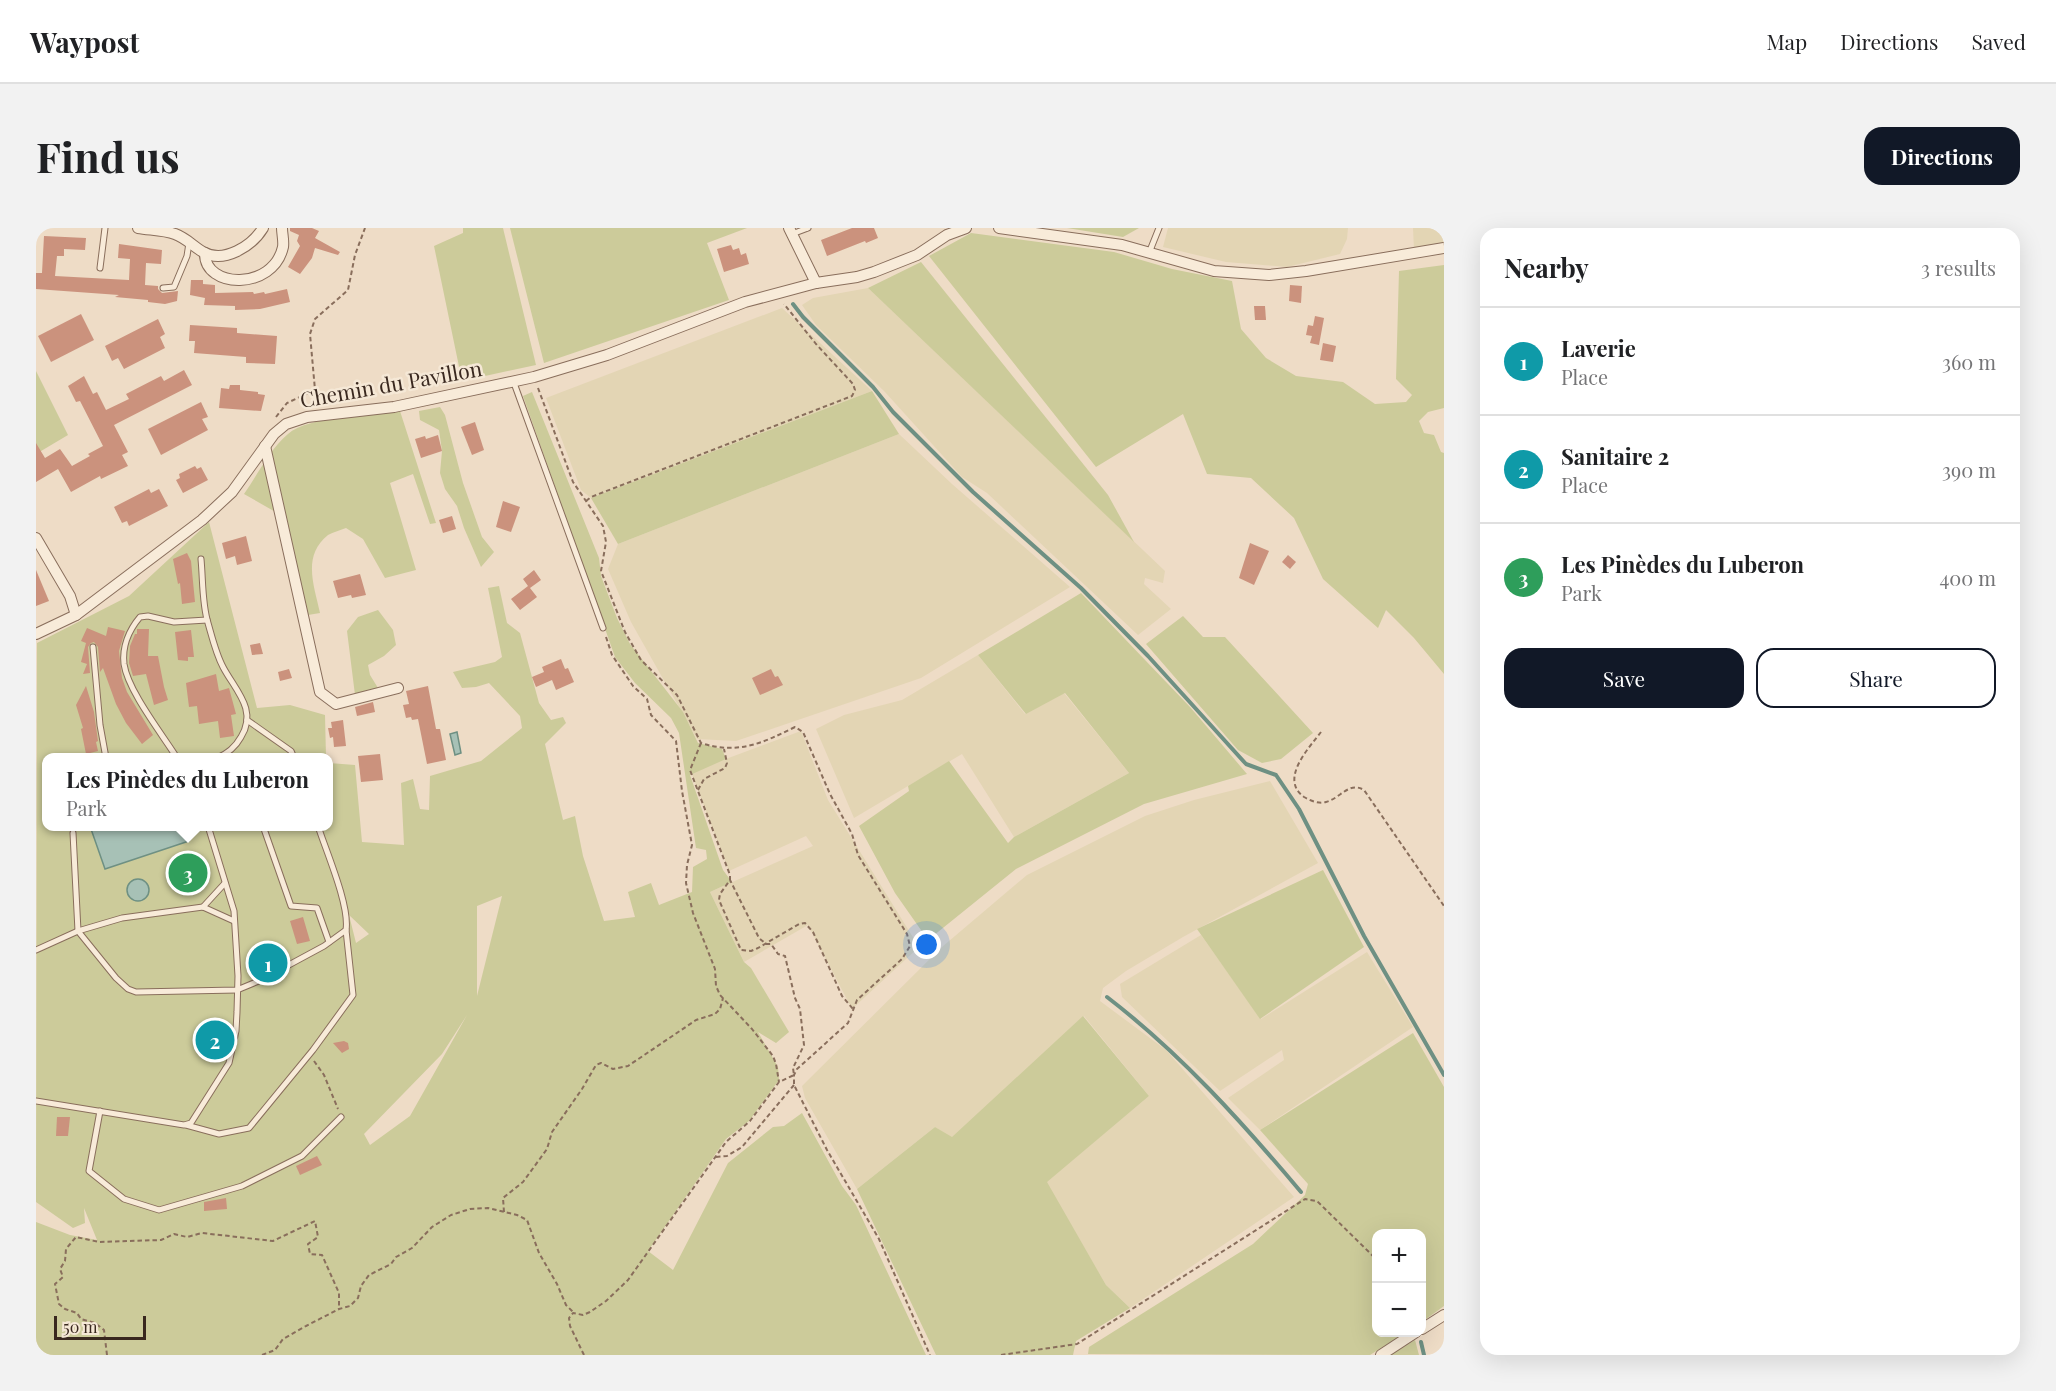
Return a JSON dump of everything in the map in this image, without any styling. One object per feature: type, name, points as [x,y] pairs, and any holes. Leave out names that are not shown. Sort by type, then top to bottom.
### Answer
[{"type":"street","points":[[138,228],[174,233],[205,253],[225,254],[240,250],[252,242],[263,228]]},
{"type":"street","points":[[205,253],[205,261],[211,271],[236,281],[245,281],[271,269],[279,258],[283,245],[282,228]]},
{"type":"street","name":"Chemin du Pavillon","points":[[36,634],[76,615],[202,520],[232,492],[274,434],[286,424],[308,417],[394,406],[534,377],[607,354],[745,302],[874,272],[917,255],[947,235],[966,228]]},
{"type":"street","points":[[999,228],[1122,245],[1214,271],[1269,274],[1306,272],[1444,248]]},
{"type":"street","points":[[790,231],[816,284]]},
{"type":"street","points":[[265,446],[320,692],[336,704],[398,688]]},
{"type":"street","points":[[36,538],[70,596],[76,615]]},
{"type":"street","points":[[1426,1327],[1444,1316]]},
{"type":"street","points":[[1381,1355],[1408,1337]]},
{"type":"lane","points":[[100,268],[105,228]]},
{"type":"lane","points":[[790,231],[808,228]]},
{"type":"lane","points":[[1149,253],[1159,228]]},
{"type":"lane","points":[[163,288],[174,287],[187,256],[190,242]]},
{"type":"lane","points":[[514,382],[603,628]]},
{"type":"lane","points":[[201,559],[207,620],[223,666],[244,699],[248,715],[246,730],[237,744],[226,753]]},
{"type":"lane","points":[[174,753],[129,681],[124,666],[128,636],[140,617],[148,616],[174,622],[207,620]]},
{"type":"lane","points":[[93,647],[100,725],[105,753]]},
{"type":"lane","points":[[247,720],[292,753]]},
{"type":"lane","points":[[184,1125],[191,1123],[229,1063],[236,1031],[234,912],[209,831]]},
{"type":"lane","points":[[265,831],[291,906],[317,908],[329,942]]},
{"type":"lane","points":[[36,1101],[184,1125],[219,1134],[249,1128],[309,1055],[353,995],[347,921],[320,831]]},
{"type":"lane","points":[[73,833],[78,931],[116,978],[128,989],[136,992],[237,990],[261,980],[346,930]]},
{"type":"lane","points":[[203,907],[225,883]]},
{"type":"lane","points":[[36,950],[78,931],[122,918],[203,907],[234,921]]},
{"type":"lane","points":[[100,1111],[88,1171],[124,1199],[159,1210],[242,1186],[302,1156],[341,1117]]},
{"type":"path","points":[[274,434],[277,415],[287,403],[315,390],[310,334],[315,319],[348,290],[355,255],[366,228]]},
{"type":"path","points":[[586,501],[591,497],[852,396],[855,390],[853,384],[791,314],[777,293]]},
{"type":"path","points":[[534,377],[573,482],[603,526],[606,542],[601,571],[625,632],[641,660],[677,695],[701,743],[690,770],[730,880],[759,938],[766,944],[770,943],[775,952],[785,956],[795,998],[800,1008],[804,1046],[793,1068],[794,1085],[827,1150],[879,1239],[930,1355]]},
{"type":"path","points":[[603,628],[612,655],[633,686],[646,699],[651,715],[676,741],[692,845],[686,883],[693,913],[716,969],[716,986],[723,998],[752,1029],[772,1056],[779,1082]]},
{"type":"path","points":[[262,1355],[275,1350],[283,1339],[339,1309],[350,1306],[358,1298],[361,1286],[369,1275],[391,1264],[396,1257],[412,1248],[432,1227],[451,1215],[470,1209],[488,1208],[527,1220],[539,1253],[566,1305],[573,1313],[583,1315],[590,1312],[606,1301],[628,1280],[726,1142],[750,1121],[779,1082],[794,1076],[812,1055],[848,1023],[857,999],[902,959],[910,946],[907,934],[858,855],[852,834],[830,794],[803,732],[795,727],[748,746],[733,749],[701,743]]},
{"type":"path","points":[[1320,732],[1299,761],[1294,774],[1298,792],[1305,798],[1318,803],[1329,801],[1351,788],[1359,787],[1364,790],[1444,906]]},
{"type":"path","points":[[698,790],[704,779],[725,768],[727,763],[724,748]]},
{"type":"path","points":[[730,880],[720,894],[719,900],[741,950],[751,951],[799,924],[806,923],[813,932],[842,996],[853,1009]]},
{"type":"path","points":[[504,1212],[503,1198],[524,1182],[547,1149],[552,1132],[596,1065],[601,1063],[619,1069],[628,1066],[696,1020],[715,1014],[720,1009],[723,998]]},
{"type":"path","points":[[309,1055],[324,1075],[341,1117]]},
{"type":"path","points":[[716,1157],[727,1156],[742,1147],[794,1085]]},
{"type":"path","points":[[1001,1355],[1077,1344],[1305,1199],[1317,1201],[1372,1254]]},
{"type":"path","points":[[107,1355],[104,1330],[94,1323],[81,1319],[76,1313],[64,1309],[59,1304],[55,1284],[63,1277],[60,1269],[65,1261],[66,1249],[76,1238],[99,1242],[160,1240],[174,1234],[187,1238],[202,1233],[273,1241],[315,1221],[318,1237],[309,1244],[310,1254],[322,1255],[339,1293],[339,1309]]},
{"type":"path","points":[[573,1313],[569,1318],[570,1326],[584,1355]]},
{"type":"shaded area","points":[[463,228],[503,228],[536,365],[462,381],[434,246],[463,233]]},
{"type":"shaded area","points":[[510,228],[747,228],[707,243],[729,300],[544,363]]},
{"type":"shaded area","points":[[1067,228],[1139,228],[1123,237]]},
{"type":"shaded area","points":[[1168,228],[1348,228],[1347,239],[1340,254],[1287,267],[1226,262],[1163,247]]},
{"type":"shaded area","points":[[1413,228],[1444,228],[1444,246],[1414,250]]},
{"type":"shaded area","points":[[971,233],[1114,252],[1172,269],[1232,281],[1241,329],[1266,358],[1296,376],[1343,382],[1375,404],[1406,402],[1412,395],[1396,379],[1399,271],[1444,265],[1444,408],[1428,412],[1419,421],[1424,433],[1434,435],[1441,452],[1444,453],[1444,674],[1414,638],[1386,610],[1378,628],[1323,579],[1294,518],[1251,478],[1207,474],[1183,414],[1096,467],[929,256]]},
{"type":"shaded area","points":[[921,262],[1108,495],[1134,542],[868,288]]},
{"type":"shaded area","points":[[868,288],[1165,571],[1163,583],[1145,578],[1144,584],[1171,609],[1138,635],[987,493],[962,477],[885,392],[816,325],[802,305],[813,298]]},
{"type":"shaded area","points":[[782,308],[872,391],[591,498],[581,490],[546,398]]},
{"type":"shaded area","points":[[36,371],[68,435],[36,454]]},
{"type":"shaded area","points":[[872,391],[899,434],[618,544],[591,498]]},
{"type":"shaded area","points":[[532,392],[599,558],[601,576],[617,618],[630,644],[683,712],[698,743],[722,749],[726,759],[690,775],[723,870],[732,882],[710,892],[744,962],[751,968],[789,1032],[776,1043],[758,1032],[778,1067],[779,1080],[749,1121],[726,1139],[648,1251],[673,1270],[728,1163],[773,1127],[784,1126],[802,1113],[842,1186],[856,1205],[926,1355],[36,1355],[36,1222],[70,1235],[97,1240],[84,1208],[85,1223],[73,1228],[36,1202],[37,643],[129,596],[209,522],[257,708],[290,705],[325,715],[326,753],[42,753],[42,831],[333,831],[333,763],[355,765],[362,842],[404,845],[401,783],[413,779],[420,809],[429,810],[430,776],[481,761],[522,728],[520,716],[489,683],[462,688],[453,672],[495,662],[502,657],[488,588],[499,586],[507,623],[520,633],[539,703],[551,720],[563,717],[566,723],[545,744],[563,820],[575,816],[583,856],[604,921],[635,917],[628,892],[651,883],[659,905],[692,892],[693,867],[707,859],[706,850],[696,848],[679,733],[671,718],[635,683],[615,657],[523,396]],"holes":[[[502,896],[477,996],[477,906]],[[349,915],[369,934],[356,943]],[[467,1015],[410,1116],[370,1145],[364,1134],[442,1054]]]},
{"type":"shaded area","points":[[440,407],[445,415],[463,483],[482,537],[494,552],[481,567],[457,506],[445,489],[440,473],[442,451],[439,430],[420,420],[419,411]]},
{"type":"shaded area","points":[[400,411],[436,523],[430,524],[413,474],[390,483],[416,570],[385,578],[363,539],[346,528],[332,533],[320,543],[312,562],[313,582],[320,613],[308,615],[286,518],[244,494],[276,447],[297,428],[325,420]]},
{"type":"shaded area","points":[[899,434],[952,484],[1070,587],[921,678],[736,741],[697,739],[631,622],[608,569],[618,544]]},
{"type":"shaded area","points":[[1081,593],[1190,707],[1247,774],[1144,804],[1016,869],[928,940],[895,893],[859,826],[909,791],[908,786],[949,761],[1008,843],[1014,837],[1129,773],[1065,693],[1026,714],[978,655]]},
{"type":"shaded area","points":[[378,610],[393,630],[396,645],[384,656],[368,665],[370,675],[378,688],[355,695],[347,631],[358,617]]},
{"type":"shaded area","points":[[1183,616],[1203,637],[1225,637],[1313,733],[1281,759],[1262,763],[1238,750],[1146,644]]},
{"type":"shaded area","points":[[978,655],[1025,714],[1064,693],[1129,773],[1014,837],[962,754],[854,818],[816,729],[844,715],[902,700]]},
{"type":"shaded area","points":[[801,731],[828,800],[919,947],[852,1009],[808,925],[744,962],[710,892],[813,846],[806,836],[729,871],[691,772]]},
{"type":"shaded area","points":[[457,732],[461,753],[455,755],[450,734]]},
{"type":"shaded area","points":[[1270,781],[1318,863],[1126,971],[1103,988],[1100,1001],[1166,1050],[1294,1197],[1130,1308],[1106,1285],[1046,1182],[1149,1096],[1084,1016],[952,1138],[935,1127],[857,1189],[805,1098],[802,1086],[942,947],[1027,875],[1145,816],[1194,800]]},
{"type":"shaded area","points":[[92,831],[186,831],[189,841],[105,869]]},
{"type":"shaded area","points":[[1323,870],[1364,947],[1260,1019],[1197,929]]},
{"type":"shaded area","points":[[134,879],[142,879],[149,886],[149,894],[142,901],[134,901],[127,894],[127,886]]},
{"type":"shaded area","points":[[1201,935],[1261,1019],[1367,952],[1413,1027],[1260,1130],[1228,1098],[1284,1060],[1282,1050],[1220,1091],[1122,997],[1120,984]]},
{"type":"shaded area","points":[[1083,1016],[1149,1096],[1047,1182],[1106,1285],[1130,1308],[1076,1341],[1073,1355],[936,1355],[857,1189],[935,1127],[952,1137]]},
{"type":"shaded area","points":[[1413,1033],[1444,1087],[1444,1306],[1426,1319],[1426,1229],[1372,1229],[1372,1337],[1399,1337],[1370,1355],[1088,1354],[1089,1347],[1253,1244],[1305,1195],[1308,1184],[1260,1130]]},
{"type":"shaded area","points":[[1415,1340],[1419,1355],[1390,1355]]},
{"type":"building","points":[[290,228],[312,228],[319,231],[315,238],[340,252],[338,255],[315,248],[312,258],[300,274],[288,267],[300,246],[297,241],[299,235],[290,231]]},
{"type":"building","points":[[852,228],[874,228],[878,238],[827,256],[821,240]]},
{"type":"building","points":[[44,236],[86,238],[85,250],[64,249],[64,256],[57,256],[55,276],[129,280],[130,259],[118,258],[119,244],[162,250],[161,264],[146,263],[145,285],[158,286],[162,293],[178,291],[177,301],[165,304],[115,297],[119,295],[36,289],[36,273],[42,273]]},
{"type":"building","points":[[731,245],[733,250],[739,248],[741,255],[746,253],[749,264],[724,272],[717,249]]},
{"type":"building","points":[[191,280],[203,280],[203,284],[215,285],[215,293],[264,292],[265,294],[287,289],[290,302],[260,309],[235,310],[235,306],[204,305],[205,298],[190,295]]},
{"type":"building","points":[[1290,285],[1302,286],[1301,303],[1289,301]]},
{"type":"building","points":[[1254,306],[1265,306],[1266,320],[1255,320]]},
{"type":"building","points":[[81,314],[94,340],[51,362],[38,336]]},
{"type":"building","points":[[1315,316],[1324,318],[1319,345],[1310,343],[1312,336],[1306,335],[1308,325],[1313,326]]},
{"type":"building","points":[[158,319],[165,334],[160,337],[165,348],[124,369],[118,358],[112,361],[105,346]]},
{"type":"building","points":[[190,325],[237,328],[237,333],[277,336],[275,364],[246,363],[246,357],[194,353],[195,341],[189,341]]},
{"type":"building","points":[[1323,343],[1336,346],[1333,362],[1320,360]]},
{"type":"building","points":[[184,370],[192,385],[114,425],[128,452],[122,455],[128,466],[101,479],[100,476],[71,492],[58,469],[36,482],[36,443],[45,458],[60,449],[72,466],[103,446],[80,401],[76,402],[68,386],[84,376],[93,394],[97,392],[106,410],[129,399],[126,394],[161,376],[164,381]]},
{"type":"building","points":[[230,385],[240,385],[240,390],[265,395],[261,411],[219,408],[221,388],[229,389]]},
{"type":"building","points":[[201,402],[208,417],[202,419],[208,430],[161,455],[148,429]]},
{"type":"building","points":[[475,422],[484,450],[472,455],[461,427]]},
{"type":"building","points":[[438,435],[442,451],[421,458],[415,439],[425,436],[426,439]]},
{"type":"building","points":[[195,466],[197,469],[201,467],[208,480],[183,493],[176,480],[180,478],[179,474]]},
{"type":"building","points":[[149,489],[151,493],[159,489],[168,506],[129,526],[127,521],[122,523],[114,507]]},
{"type":"building","points":[[503,501],[520,507],[511,532],[496,527]]},
{"type":"building","points":[[452,516],[456,529],[443,533],[439,520]]},
{"type":"building","points":[[246,536],[252,561],[237,565],[235,556],[226,559],[222,543]]},
{"type":"building","points":[[1250,543],[1269,551],[1254,585],[1239,578]]},
{"type":"building","points":[[187,553],[191,561],[195,602],[182,604],[180,583],[178,584],[173,559]]},
{"type":"building","points":[[1288,555],[1296,562],[1290,569],[1282,562]]},
{"type":"building","points":[[36,570],[49,601],[36,606]]},
{"type":"building","points":[[534,570],[541,580],[530,588],[537,597],[520,610],[511,599],[528,586],[523,579]]},
{"type":"building","points":[[360,574],[366,595],[338,598],[333,581]]},
{"type":"building","points":[[108,627],[125,631],[119,651],[122,678],[127,692],[153,735],[142,744],[126,723],[116,704],[103,668],[100,672],[98,647],[94,642],[88,647],[90,673],[83,674],[87,664],[81,662],[86,643],[81,641],[87,628],[106,636]]},
{"type":"building","points":[[137,629],[149,629],[148,656],[158,656],[168,700],[154,705],[146,674],[133,676],[129,663],[130,646],[137,634]]},
{"type":"building","points":[[191,630],[194,657],[188,657],[188,661],[178,660],[175,632]]},
{"type":"building","points":[[260,643],[263,654],[252,655],[250,645]]},
{"type":"building","points":[[561,659],[574,682],[556,690],[552,680],[536,687],[532,677],[544,672],[542,667]]},
{"type":"building","points":[[289,669],[292,678],[280,681],[278,672]]},
{"type":"building","points":[[771,669],[783,685],[760,695],[752,678]]},
{"type":"building","points":[[216,674],[219,691],[229,688],[236,714],[231,715],[234,736],[220,738],[218,721],[199,724],[197,706],[189,707],[186,683]]},
{"type":"building","points":[[86,686],[94,712],[98,751],[86,753],[81,729],[83,728],[76,705]]},
{"type":"building","points":[[428,686],[436,729],[440,729],[446,760],[427,764],[418,719],[406,718],[403,705],[409,704],[406,691]]},
{"type":"building","points":[[373,702],[375,712],[357,716],[355,707]]},
{"type":"building","points":[[343,720],[346,746],[334,747],[333,737],[330,738],[328,728],[332,728],[331,722]]},
{"type":"building","points":[[380,754],[383,780],[361,782],[358,756]]},
{"type":"building","points":[[303,917],[310,941],[297,944],[290,921]]},
{"type":"building","points":[[273,957],[276,966],[263,970],[260,960]]},
{"type":"building","points":[[212,1025],[225,1028],[221,1052],[207,1048]]},
{"type":"building","points":[[344,1041],[348,1043],[349,1049],[342,1053],[333,1043]]},
{"type":"building","points":[[57,1117],[70,1117],[68,1136],[56,1136]]},
{"type":"building","points":[[317,1156],[322,1165],[300,1175],[296,1166]]},
{"type":"building","points":[[226,1198],[227,1209],[204,1211],[204,1202]]},
{"type":"waterway","points":[[793,304],[803,317],[873,387],[893,412],[973,492],[1081,588],[1148,656],[1246,764],[1276,775],[1299,809],[1364,936],[1444,1075]]},
{"type":"waterway","points":[[1107,997],[1160,1041],[1209,1089],[1301,1192]]},
{"type":"waterway","points":[[1421,1342],[1424,1355]]},
{"type":"place","name":"Les Pinèdes du Luberon","points":[[188,873]]},
{"type":"place","name":"Laverie","points":[[268,963]]},
{"type":"place","name":"Sanitaire 2","points":[[215,1040]]}]
